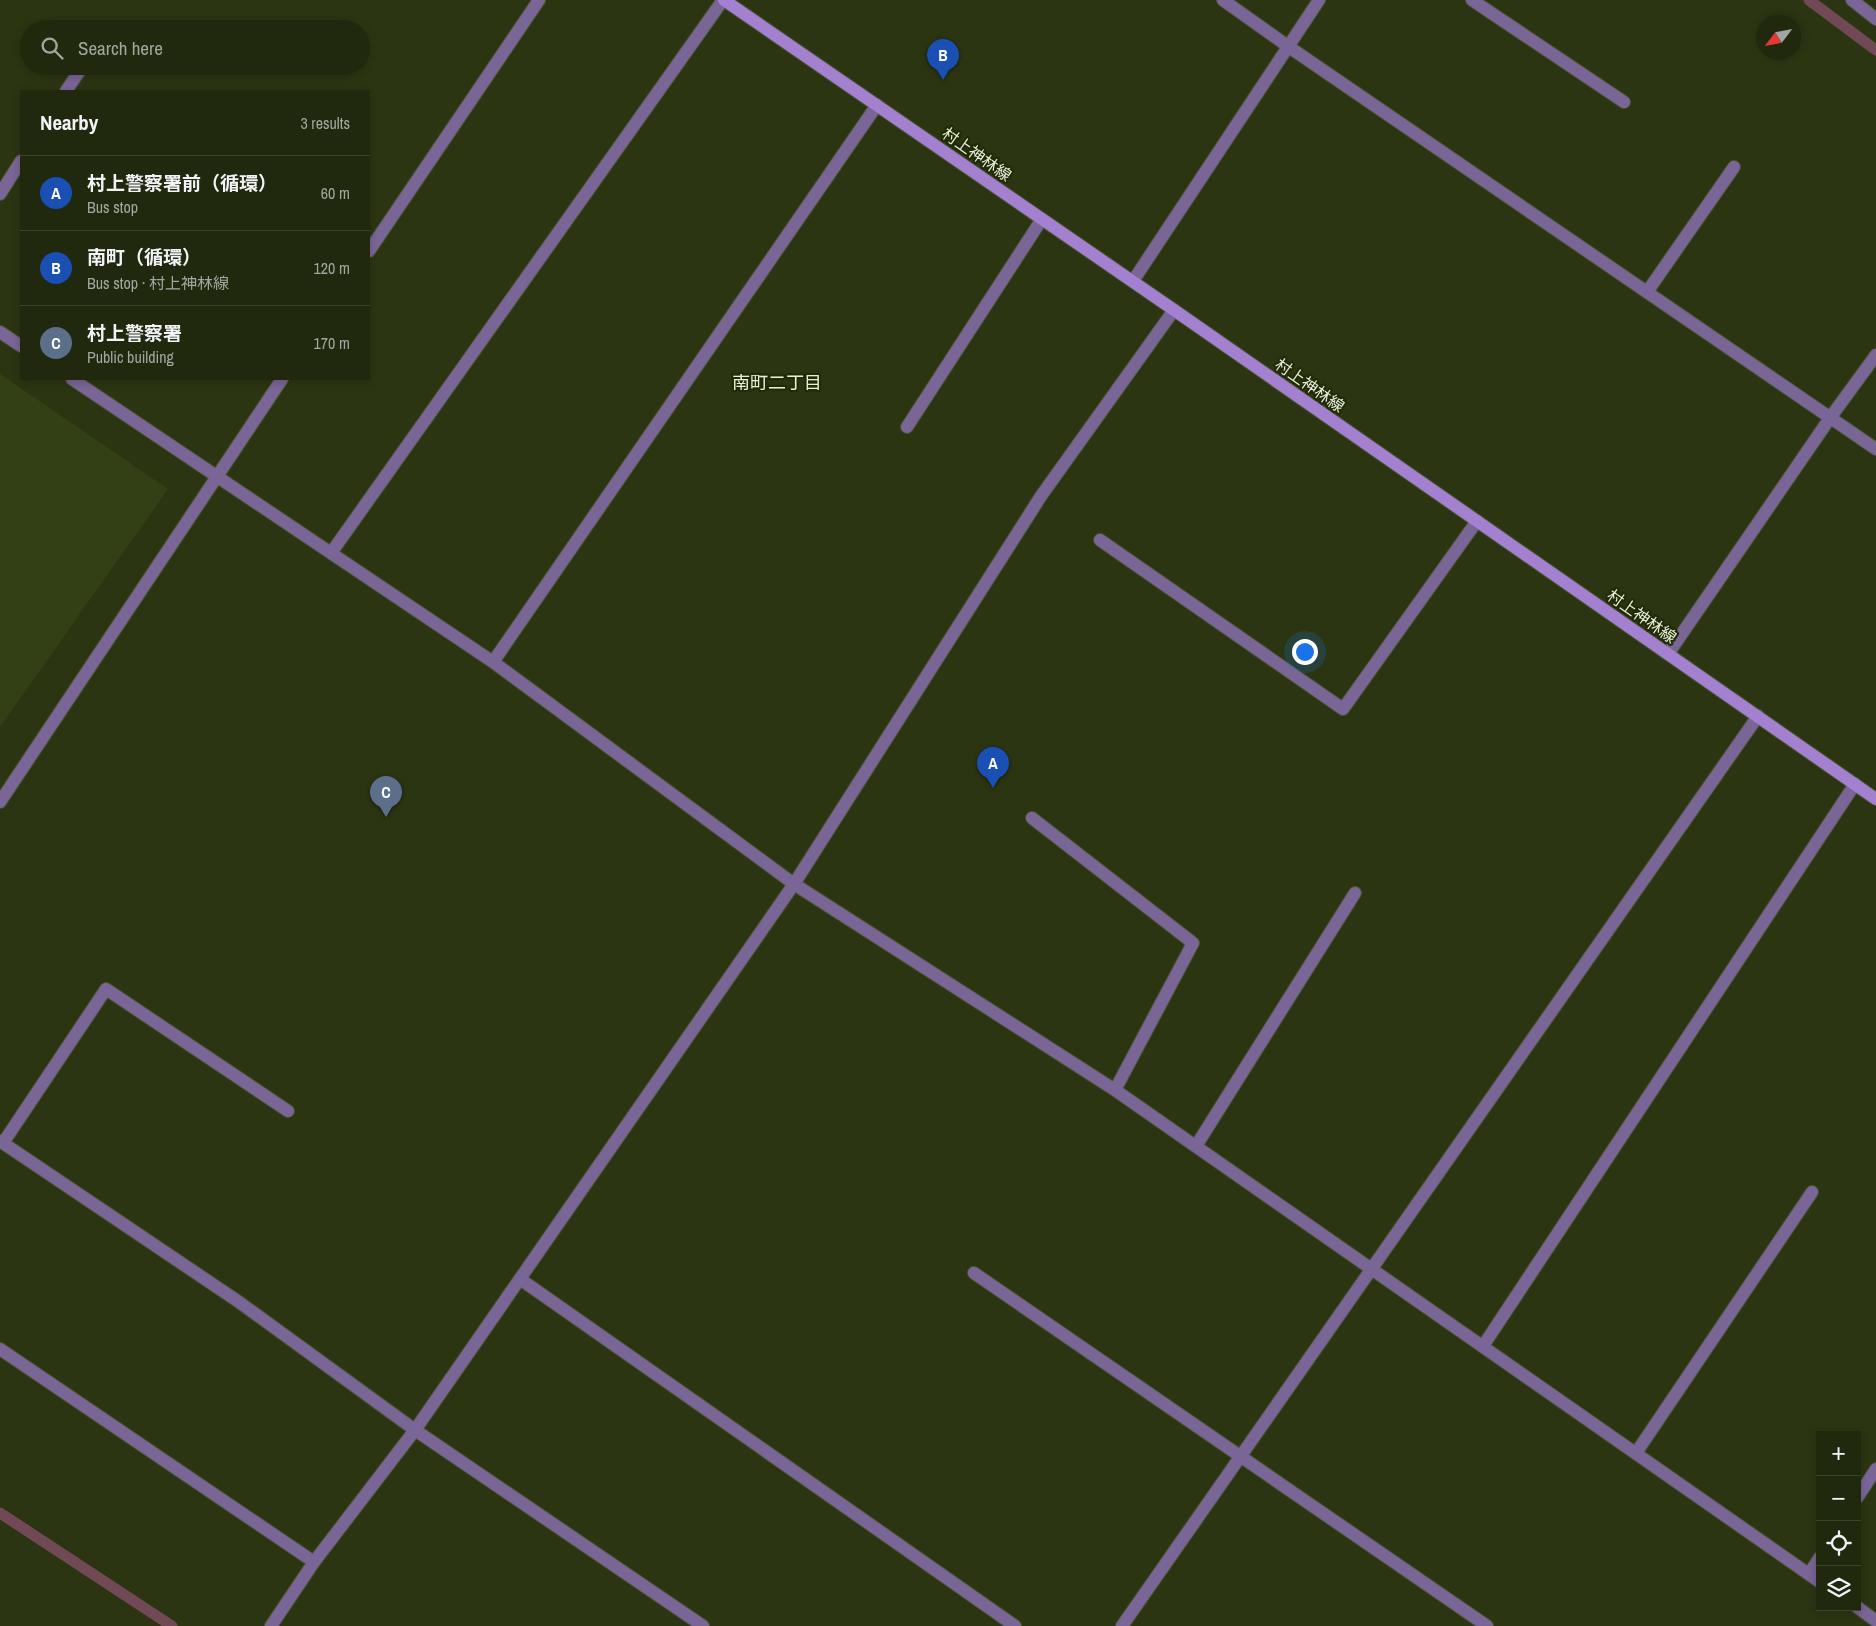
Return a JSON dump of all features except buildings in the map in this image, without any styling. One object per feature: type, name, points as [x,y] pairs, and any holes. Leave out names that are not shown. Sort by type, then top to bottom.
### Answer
[{"type":"main road","name":"村上神林線","points":[[724,0],[1174,310],[1876,799]]},
{"type":"street","points":[[370,251],[539,0]]},
{"type":"street","points":[[330,553],[724,0]]},
{"type":"street","points":[[1223,0],[1288,47],[1876,449]]},
{"type":"street","points":[[1133,282],[1319,0]]},
{"type":"street","points":[[1472,0],[1624,102]]},
{"type":"street","points":[[1852,0],[1876,19]]},
{"type":"street","points":[[67,90],[76,75]]},
{"type":"street","points":[[493,662],[877,106]]},
{"type":"street","points":[[0,194],[20,163]]},
{"type":"street","points":[[1647,292],[1734,167]]},
{"type":"street","points":[[907,427],[1042,219]]},
{"type":"street","points":[[271,1626],[314,1562],[415,1430],[794,884],[1041,496],[1174,310]]},
{"type":"street","points":[[0,332],[20,345]]},
{"type":"street","points":[[1668,654],[1830,418],[1876,355]]},
{"type":"street","points":[[73,380],[493,662],[794,884],[1115,1090],[1816,1579]]},
{"type":"street","points":[[0,802],[281,380]]},
{"type":"street","points":[[1100,540],[1344,710],[1477,521]]},
{"type":"street","points":[[1122,1626],[1758,716]]},
{"type":"street","points":[[1483,1346],[1855,784]]},
{"type":"street","points":[[1032,818],[1193,943],[1115,1090]]},
{"type":"street","points":[[1196,1146],[1356,893]]},
{"type":"street","points":[[288,1111],[106,989],[1,1142],[239,1302],[415,1430],[704,1626]]},
{"type":"street","points":[[1636,1453],[1812,1192]]},
{"type":"street","points":[[974,1273],[1486,1626]]},
{"type":"street","points":[[520,1279],[1015,1626]]},
{"type":"street","points":[[0,1349],[314,1562]]},
{"type":"street","points":[[1861,1492],[1876,1469]]},
{"type":"street","points":[[1809,1574],[1816,1563]]},
{"type":"street","points":[[1861,1610],[1876,1621]]},
{"type":"shaded area","points":[[0,374],[168,489],[0,727]]},
{"type":"waterway","points":[[1809,0],[1876,50]]},
{"type":"waterway","points":[[0,1513],[172,1626]]},
{"type":"place","name":"南町（循環）","points":[[943,80]]},
{"type":"place","name":"村上警察署前（循環）","points":[[993,788]]},
{"type":"place","name":"村上警察署","points":[[386,817]]},
{"type":"district","name":"南町二丁目","points":[[777,382]]}]
